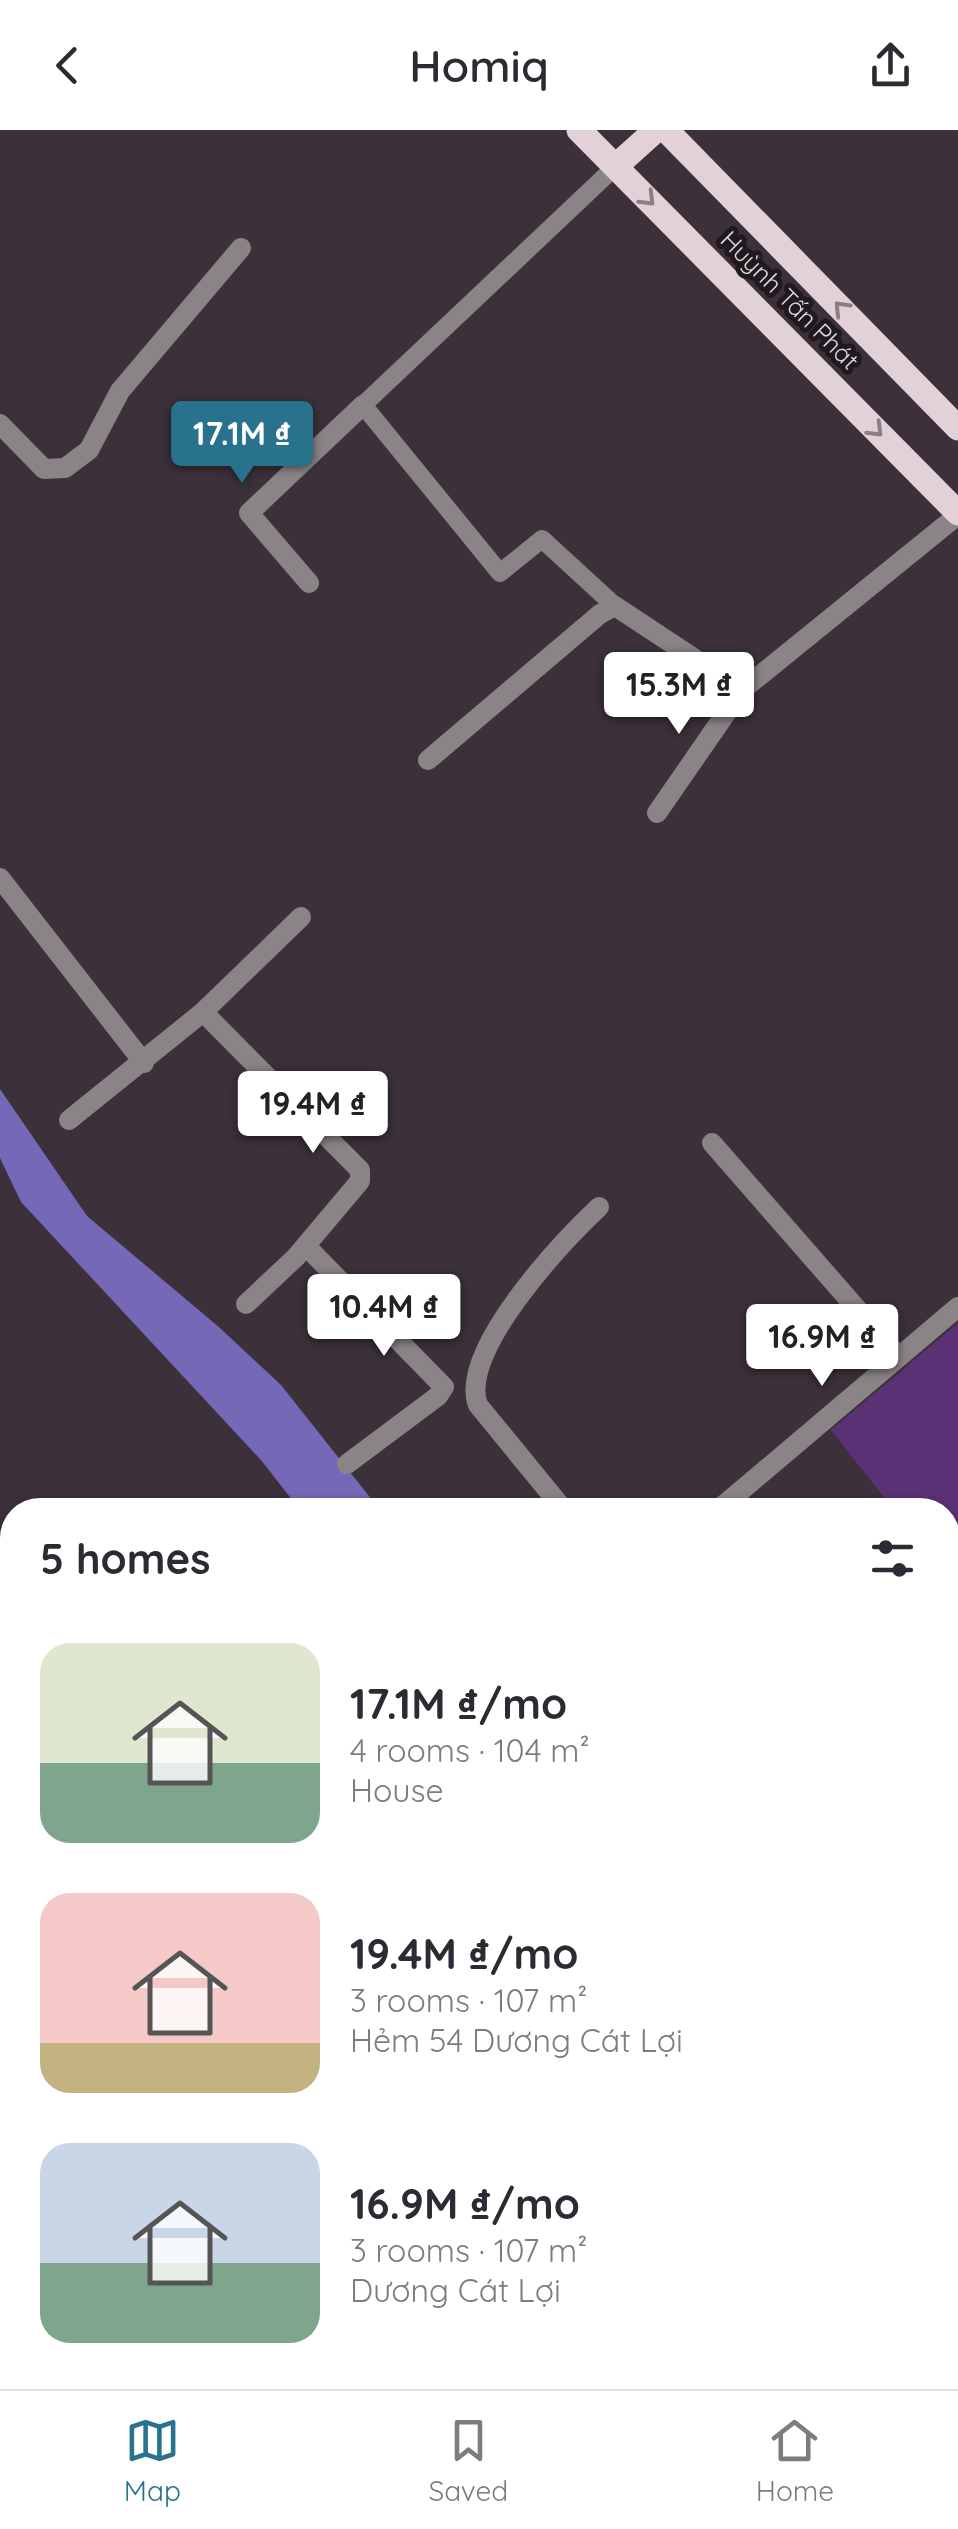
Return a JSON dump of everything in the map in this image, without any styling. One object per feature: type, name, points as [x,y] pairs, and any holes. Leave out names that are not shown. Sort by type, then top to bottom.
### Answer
[{"type":"main road","name":"Huỳnh Tấn Phát","points":[[579,130],[958,514]]},
{"type":"main road","points":[[616,166],[656,130]]},
{"type":"main road","name":"Huỳnh Tấn Phát","points":[[666,130],[958,428]]},
{"type":"street","points":[[0,424],[44,469],[65,468],[89,450],[120,391],[241,248]]},
{"type":"street","points":[[309,583],[249,513],[363,405]]},
{"type":"street","points":[[657,813],[742,690],[958,514]]},
{"type":"street","points":[[428,760],[600,614],[615,606],[742,690]]},
{"type":"street","points":[[0,878],[144,1063]]},
{"type":"street","points":[[69,1120],[144,1063],[301,917]]},
{"type":"street","points":[[202,1012],[360,1170],[360,1181],[306,1246],[246,1304]]},
{"type":"street","points":[[712,1143],[899,1357]]},
{"type":"street","points":[[554,1498],[478,1405],[472,1390],[485,1347],[559,1248],[599,1207]]},
{"type":"street","points":[[306,1246],[444,1387],[438,1396],[346,1464]]},
{"type":"street","points":[[732,1498],[958,1307]]},
{"type":"lane","points":[[615,606],[542,539],[500,573],[363,405],[616,166]]},
{"type":"shaded area","points":[[0,1089],[87,1216],[281,1385],[370,1498],[291,1498],[261,1460],[21,1202],[0,1158]]},
{"type":"building","points":[[958,1323],[958,1498],[885,1498],[831,1430]]}]
